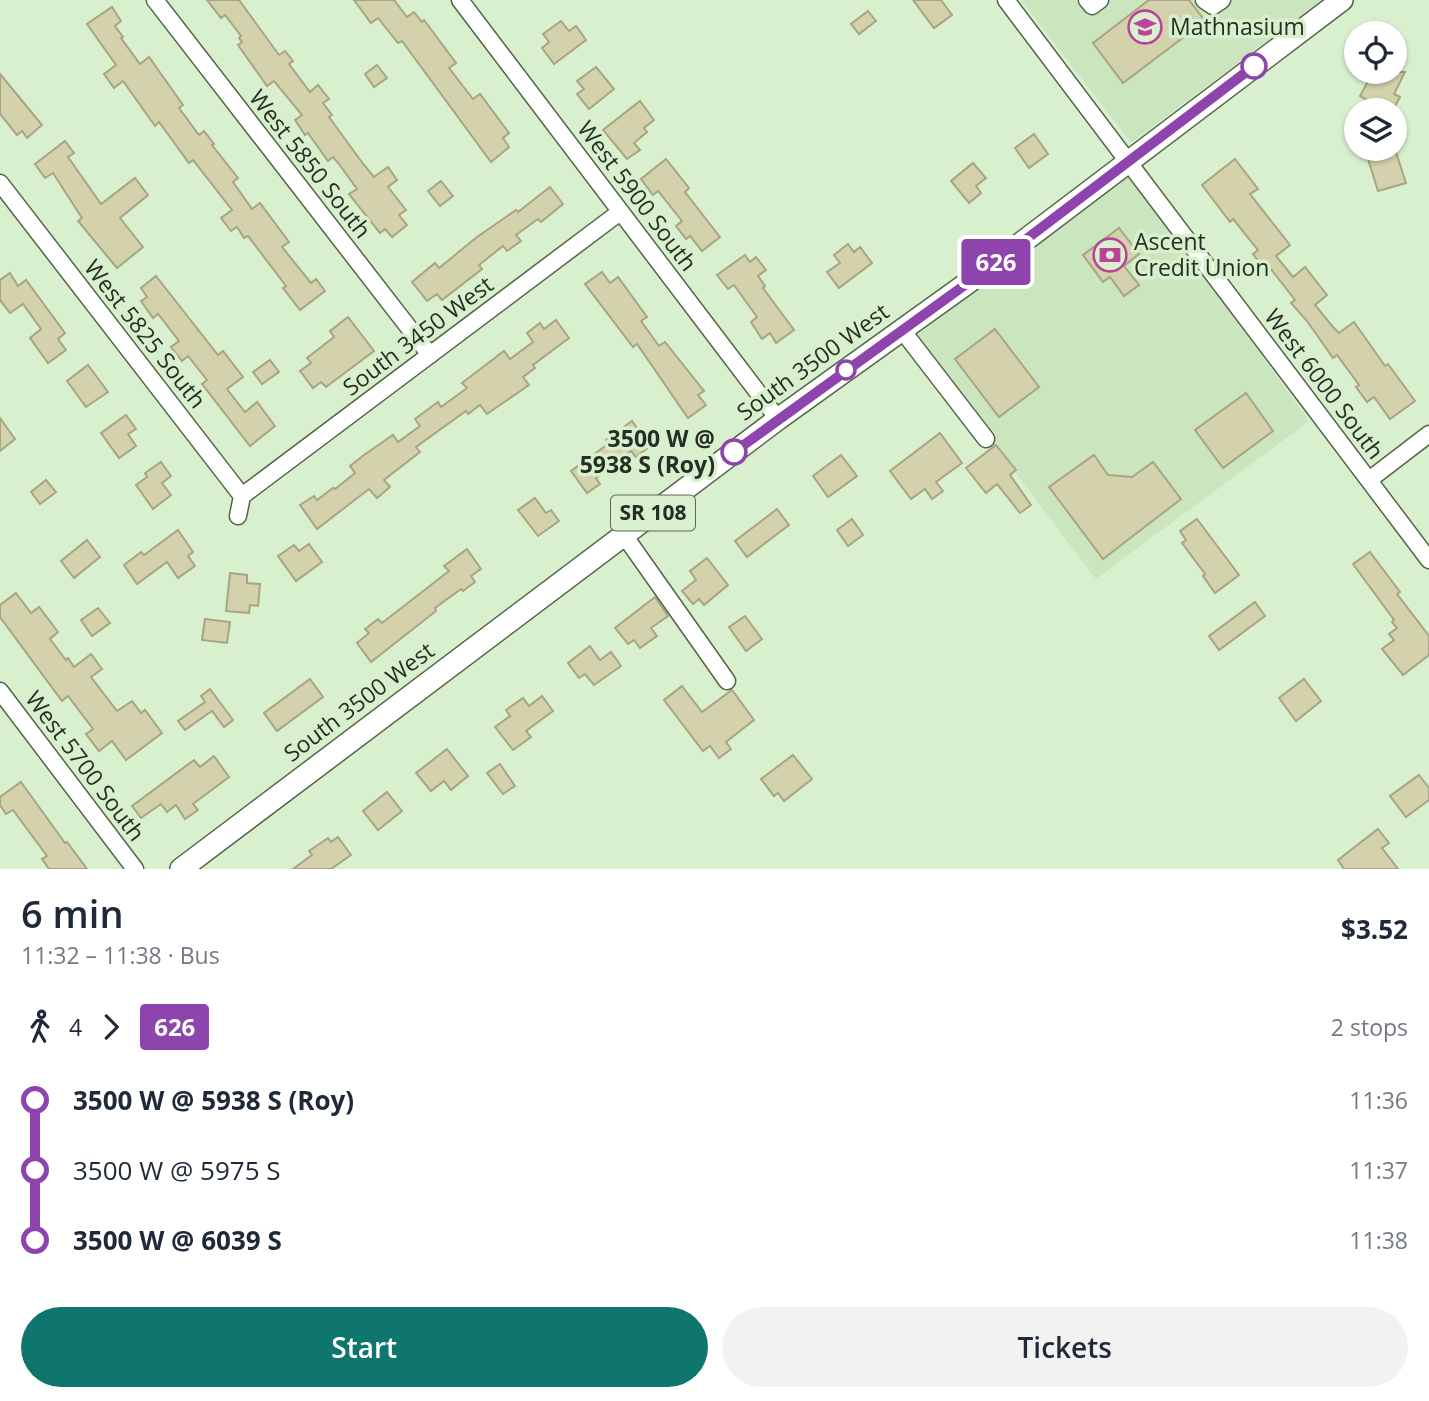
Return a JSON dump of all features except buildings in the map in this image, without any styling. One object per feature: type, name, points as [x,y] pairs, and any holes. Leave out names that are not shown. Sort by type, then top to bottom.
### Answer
[{"type":"main road","name":"South 3500 West","points":[[181,869],[778,419],[987,269],[1342,0]]},
{"type":"street","name":"West 5850 South","points":[[155,0],[430,355]]},
{"type":"street","name":"West 5900 South","points":[[460,0],[778,419]]},
{"type":"street","name":"West 6000 South","points":[[1006,0],[1429,560]]},
{"type":"street","points":[[1087,0],[1092,6],[1100,0]]},
{"type":"street","points":[[1204,0],[1213,6],[1224,0],[1233,0]]},
{"type":"street","name":"West 5825 South","points":[[0,183],[242,496]]},
{"type":"street","name":"South 3450 West","points":[[242,496],[620,212]]},
{"type":"street","points":[[902,330],[986,439]]},
{"type":"street","points":[[1369,480],[1429,434]]},
{"type":"street","points":[[238,516],[242,496]]},
{"type":"street","points":[[624,535],[727,681]]},
{"type":"street","name":"West 5700 South","points":[[0,691],[135,869]]},
{"type":"shaded area","points":[[1021,0],[1321,0],[1131,143]]},
{"type":"shaded area","points":[[1130,173],[1309,421],[1096,579],[914,338]]},
{"type":"bus line","name":"626","points":[[734,452],[987,269],[1254,66]]},
{"type":"place","name":"Mathnasium","points":[[1145,27]]},
{"type":"place","name":"Ascent Credit Union","points":[[1110,255]]},
{"type":"place","name":"3500 W @ 5938 S (Roy)","points":[[734,452]]}]
